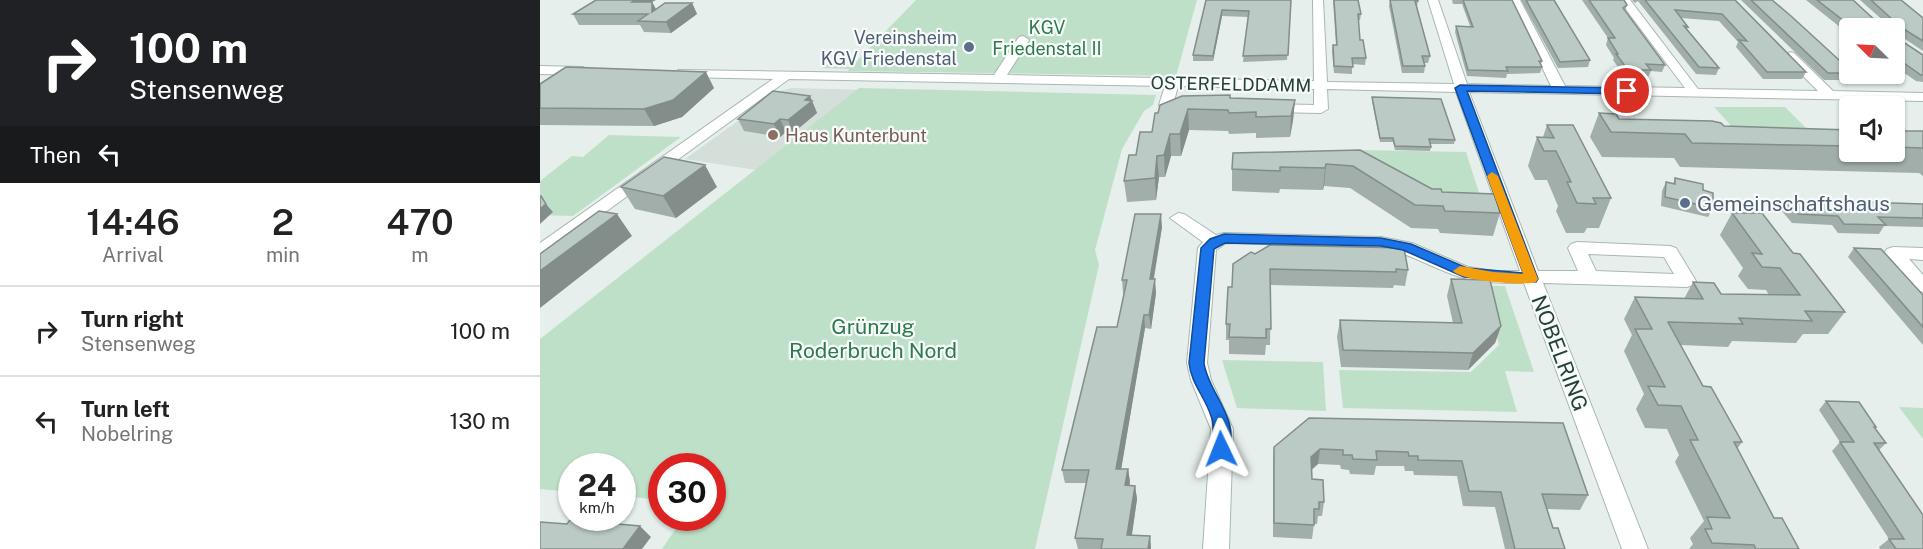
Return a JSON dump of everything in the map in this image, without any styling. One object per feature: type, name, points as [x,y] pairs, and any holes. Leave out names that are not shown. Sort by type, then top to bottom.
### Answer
[{"type":"street","points":[[1256,108],[1321,109],[1318,0]]},
{"type":"street","name":"NOBELRING","points":[[1433,0],[1460,88],[1635,549]]},
{"type":"street","points":[[1515,0],[1560,90]]},
{"type":"street","points":[[1624,0],[1694,92]]},
{"type":"street","points":[[998,79],[1023,40]]},
{"type":"street","points":[[1780,47],[1829,95]]},
{"type":"street","points":[[540,70],[600,71]]},
{"type":"street","points":[[540,80],[555,70]]},
{"type":"street","name":"OSTERFELDDAMM","points":[[669,73],[1923,97]]},
{"type":"street","points":[[540,251],[786,75]]},
{"type":"street","points":[[1172,83],[1166,105],[1201,106]]},
{"type":"street","points":[[1178,218],[1214,242]]},
{"type":"street","points":[[1216,549],[1222,429],[1219,416],[1198,375],[1197,363],[1207,248],[1214,242],[1224,238],[1381,242],[1406,247],[1464,272],[1531,279],[1590,277],[1687,281],[1670,252],[1577,249],[1590,277]]},
{"type":"street","points":[[1923,254],[1893,253],[1923,286]]},
{"type":"shaded area","name":"Haus Kunterbunt","points":[[791,88],[872,90],[781,174],[685,159],[778,92]]},
{"type":"green space","name":"KGV Friedenstal II","points":[[916,0],[1197,0],[1176,76],[848,71],[849,69],[822,68],[824,65],[851,67]]},
{"type":"green space","name":"Grünzug Roderbruch Nord","points":[[859,88],[1156,95],[1153,105],[1144,111],[1122,149],[1095,250],[1099,265],[1035,549],[662,549],[674,531],[726,531],[726,453],[648,453],[648,499],[636,497],[636,453],[558,453],[558,491],[540,489],[540,339]]},
{"type":"green space","points":[[1714,107],[1785,107],[1809,131],[1735,130]]},
{"type":"green space","points":[[609,135],[681,137],[573,216],[540,215],[540,181],[572,156],[583,157]]},
{"type":"green space","points":[[1359,150],[1466,152],[1484,208],[1362,164]]},
{"type":"green space","points":[[1455,285],[1505,286],[1534,372],[1505,371],[1517,412],[1343,408],[1339,370],[1471,372],[1499,345],[1487,296]]},
{"type":"green space","points":[[1222,360],[1323,362],[1326,411],[1237,408]]},
{"type":"green space","points":[[1899,407],[1923,408],[1923,439]]},
{"type":"building","points":[[596,0],[652,2],[652,12],[665,3],[692,3],[666,22],[638,21],[648,14],[573,14]]},
{"type":"building","points":[[1206,0],[1291,0],[1288,55],[1243,56],[1249,11],[1222,10],[1213,56],[1193,55]]},
{"type":"building","points":[[1334,0],[1358,0],[1361,14],[1358,14],[1360,40],[1363,40],[1366,58],[1352,58],[1353,67],[1334,66],[1333,45],[1337,45]]},
{"type":"building","points":[[1390,0],[1418,0],[1415,1],[1430,56],[1422,56],[1425,66],[1403,66]]},
{"type":"building","points":[[1463,0],[1512,0],[1542,61],[1539,61],[1542,67],[1506,67],[1508,71],[1468,70],[1456,26],[1473,27]]},
{"type":"building","points":[[1526,0],[1554,0],[1590,60],[1560,62]]},
{"type":"building","points":[[1589,0],[1624,0],[1627,5],[1623,8],[1665,65],[1646,64],[1651,70],[1628,70],[1608,38],[1615,38]]},
{"type":"building","points":[[1645,0],[1735,0],[1806,72],[1767,72],[1739,40],[1747,41],[1722,14],[1675,10],[1688,27],[1684,26],[1719,68],[1699,67]]},
{"type":"building","points":[[1751,0],[1772,0],[1839,60],[1839,73],[1828,73]]},
{"type":"building","points":[[1817,0],[1853,0],[1873,18],[1840,18]]},
{"type":"building","points":[[1871,0],[1901,0],[1923,18],[1923,41],[1905,30],[1905,18],[1891,18]]},
{"type":"building","points":[[1905,43],[1923,55],[1923,75],[1905,64]]},
{"type":"building","points":[[566,67],[706,72],[673,100],[644,109],[540,108],[540,84]]},
{"type":"building","points":[[773,91],[810,96],[805,100],[812,101],[788,120],[780,119],[774,124],[738,119]]},
{"type":"building","points":[[1230,95],[1230,98],[1295,100],[1291,116],[1256,117],[1256,112],[1229,113],[1228,110],[1188,109],[1180,134],[1170,134],[1164,155],[1157,156],[1155,178],[1124,181],[1129,155],[1136,155],[1140,132],[1152,132],[1155,113],[1158,113],[1160,105],[1182,96]]},
{"type":"building","points":[[1372,97],[1441,99],[1455,140],[1429,139],[1431,147],[1395,146],[1393,138],[1380,138]]},
{"type":"building","points":[[1599,113],[1616,114],[1619,119],[1712,121],[1724,126],[1839,130],[1839,146],[1692,143],[1685,134],[1611,132]]},
{"type":"building","points":[[1547,125],[1573,125],[1611,198],[1593,198],[1596,204],[1577,203],[1567,182],[1571,182],[1556,151],[1544,151],[1537,137],[1554,138]]},
{"type":"building","points":[[1905,131],[1923,131],[1923,148],[1905,147]]},
{"type":"building","points":[[1360,150],[1432,189],[1441,189],[1442,192],[1495,194],[1500,213],[1445,211],[1443,206],[1415,205],[1353,166],[1326,164],[1325,168],[1280,167],[1280,171],[1232,169],[1233,153]]},
{"type":"building","points":[[664,157],[705,165],[663,196],[621,187]]},
{"type":"building","points":[[1675,178],[1703,184],[1703,190],[1713,193],[1713,208],[1665,197],[1666,182],[1675,184]]},
{"type":"building","points":[[540,197],[546,204],[540,209]]},
{"type":"building","points":[[1787,201],[1826,202],[1832,209],[1870,210],[1863,202],[1923,204],[1923,218],[1878,217],[1886,225],[1844,224],[1838,216],[1798,214]]},
{"type":"building","points":[[599,211],[617,214],[540,271],[540,254]]},
{"type":"building","points":[[1732,213],[1762,213],[1793,253],[1800,254],[1845,312],[1805,311],[1812,321],[1739,318],[1743,324],[1668,322],[1703,386],[1711,387],[1742,442],[1734,442],[1774,518],[1782,518],[1799,549],[1756,549],[1754,545],[1712,543],[1705,529],[1712,529],[1707,517],[1730,518],[1690,440],[1698,440],[1681,406],[1658,405],[1648,386],[1665,387],[1635,329],[1652,329],[1635,297],[1703,299],[1693,282],[1714,283],[1721,294],[1800,295],[1780,268],[1762,267],[1752,253],[1762,254]]},
{"type":"building","points":[[1135,214],[1161,214],[1150,279],[1155,279],[1149,315],[1144,315],[1116,469],[1128,469],[1125,485],[1135,486],[1127,535],[1150,536],[1148,549],[1101,549],[1103,539],[1075,538],[1089,470],[1062,470],[1097,327],[1117,327],[1127,280],[1122,280]]},
{"type":"building","points":[[1270,245],[1404,248],[1408,270],[1396,269],[1396,272],[1270,269],[1271,329],[1266,329],[1266,338],[1229,337],[1230,324],[1226,324],[1228,287],[1232,287],[1233,264],[1251,252],[1255,254]]},
{"type":"building","points":[[1854,248],[1881,249],[1923,295],[1923,327]]},
{"type":"building","points":[[1451,279],[1490,280],[1501,326],[1473,353],[1343,350],[1340,320],[1462,323]]},
{"type":"building","points":[[1826,401],[1859,402],[1876,427],[1874,427],[1886,443],[1874,443],[1923,515],[1923,549],[1896,549],[1889,539],[1904,539],[1840,442],[1854,442]]},
{"type":"building","points":[[1309,418],[1563,423],[1588,495],[1542,494],[1553,528],[1558,528],[1565,549],[1515,549],[1501,492],[1469,491],[1462,461],[1418,460],[1418,456],[1409,456],[1408,452],[1376,451],[1377,460],[1353,459],[1352,455],[1343,455],[1343,450],[1320,449],[1311,457],[1312,479],[1323,480],[1324,502],[1319,502],[1319,509],[1314,509],[1314,525],[1274,523],[1274,447]]},
{"type":"building","points":[[540,522],[558,523],[558,531],[636,531],[636,526],[640,526],[623,549],[540,549]]},
{"type":"slow traffic","points":[[1460,271],[1493,277],[1531,279],[1492,176]]},
{"type":"place","name":"Vereinsheim KGV Friedenstal","points":[[969,47]]},
{"type":"place","name":"Haus Kunterbunt","points":[[773,135]]},
{"type":"place","name":"Gemeinschaftshaus","points":[[1685,203]]},
{"type":"route","points":[[1221,449],[1222,429],[1219,416],[1198,375],[1197,363],[1207,248],[1224,238],[1381,242],[1406,247],[1464,272],[1493,277],[1531,279],[1460,88],[1627,91]]}]
